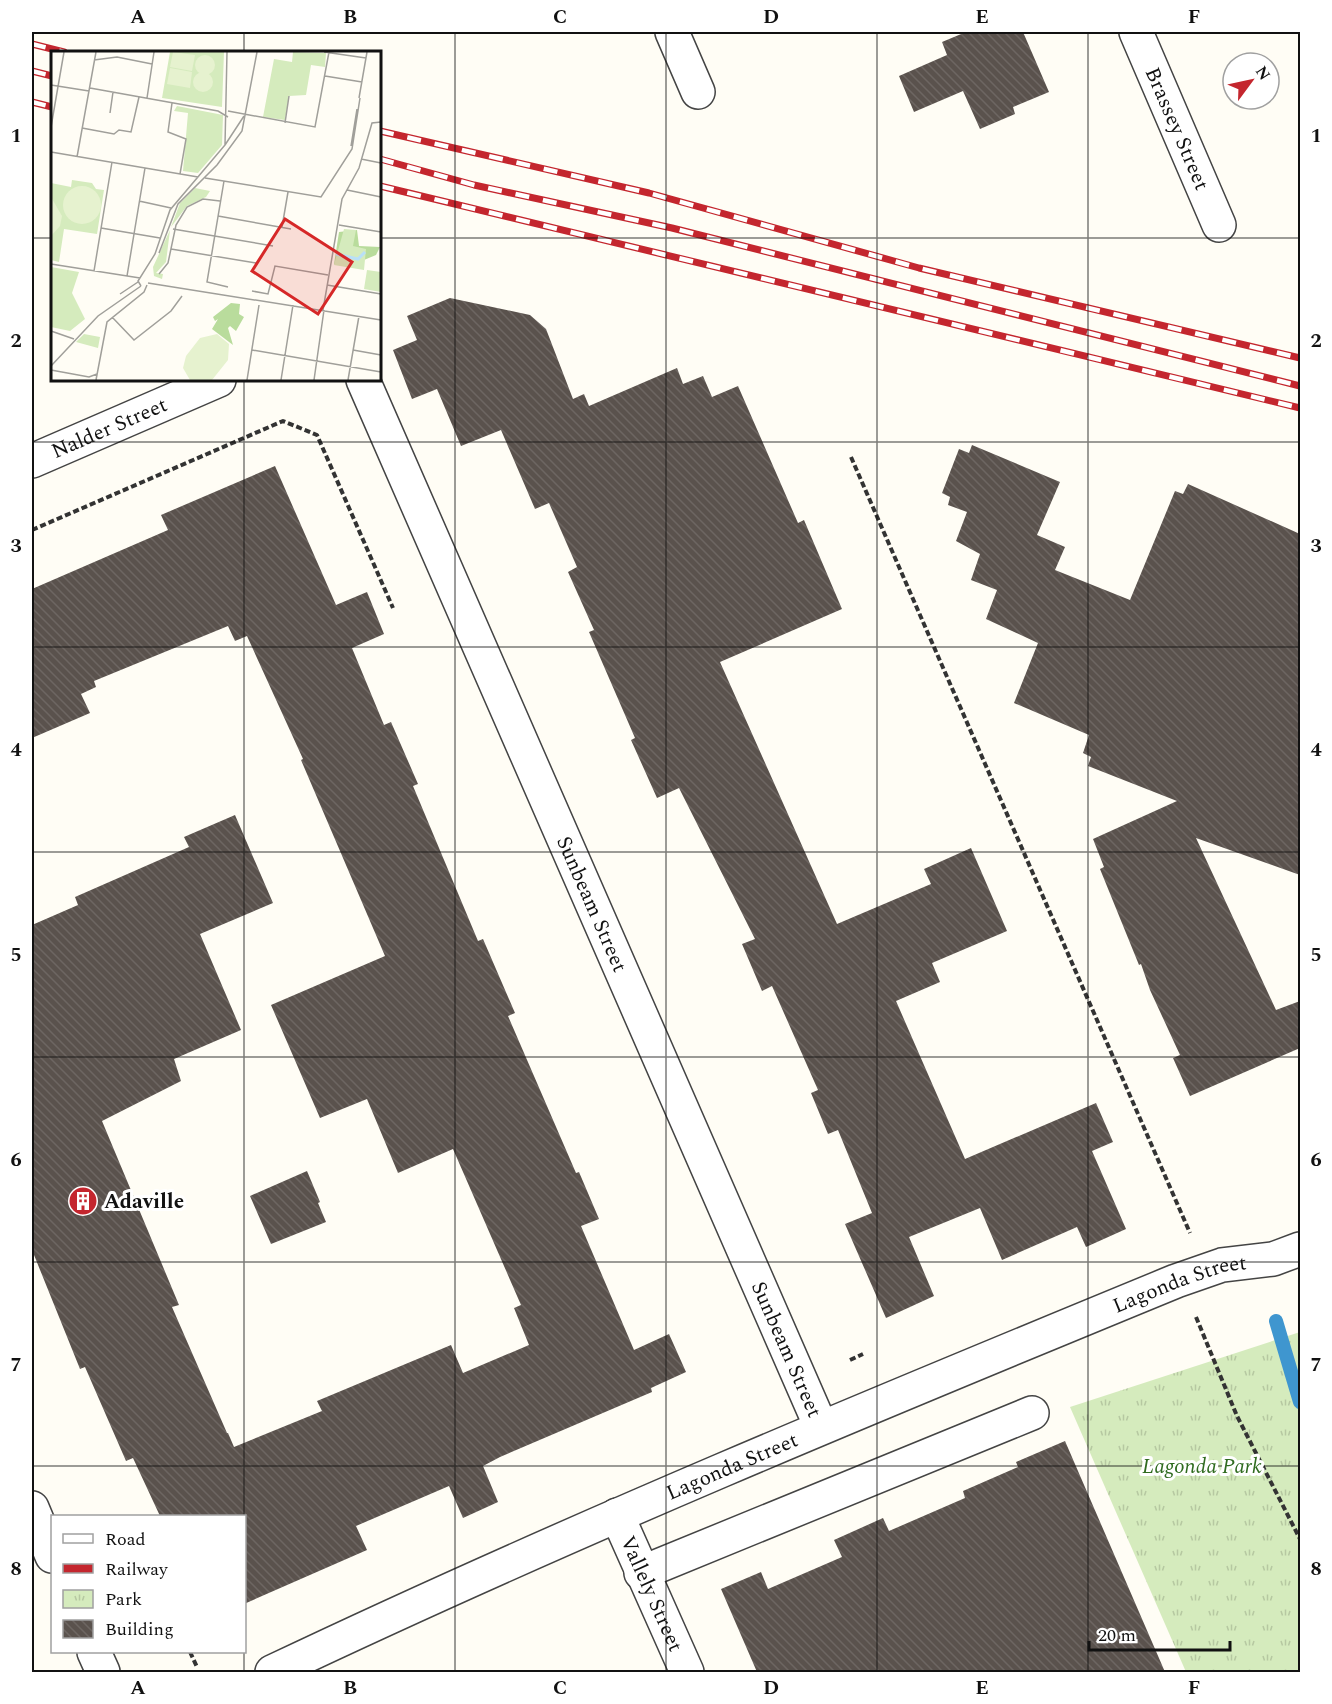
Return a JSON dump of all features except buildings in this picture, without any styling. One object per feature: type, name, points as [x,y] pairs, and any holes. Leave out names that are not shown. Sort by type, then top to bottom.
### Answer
[{"type":"street","points":[[672,32],[698,92]]},
{"type":"street","name":"Brassey Street","points":[[1136,32],[1220,225]]},
{"type":"street","name":"Nalder Street","points":[[32,461],[217,381]]},
{"type":"street","name":"Sunbeam Street","points":[[363,381],[821,1427]]},
{"type":"street","name":"Lagonda Street","points":[[272,1672],[617,1515],[821,1427],[1206,1269],[1273,1258],[1300,1249]]},
{"type":"street","points":[[642,1572],[1032,1413]]},
{"type":"street","points":[[32,1508],[51,1554]]},
{"type":"street","name":"Vallely Street","points":[[617,1515],[687,1672]]},
{"type":"street","points":[[94,1653],[104,1672]]},
{"type":"path","points":[[32,530],[283,422],[317,435],[393,608]]},
{"type":"path","points":[[851,457],[1206,1269]]},
{"type":"path","points":[[1201,1327],[1237,1416],[1300,1539]]},
{"type":"path","points":[[850,1360],[863,1354]]},
{"type":"path","points":[[190,1653],[197,1667]]},
{"type":"green space","name":"Lagonda Park","points":[[1300,1332],[1300,1672],[1186,1672],[1070,1407]]},
{"type":"waterway","points":[[1276,1321],[1300,1402]]},
{"type":"railway","points":[[32,44],[60,51]]},
{"type":"railway","points":[[32,71],[51,76]]},
{"type":"railway","points":[[32,102],[51,107]]},
{"type":"railway","points":[[381,131],[649,193],[919,268],[1300,358]]},
{"type":"railway","points":[[381,159],[474,185],[672,228],[1300,386]]},
{"type":"railway","points":[[381,186],[1300,408]]},
{"type":"place","name":"Adaville","points":[[83,1201]]}]
